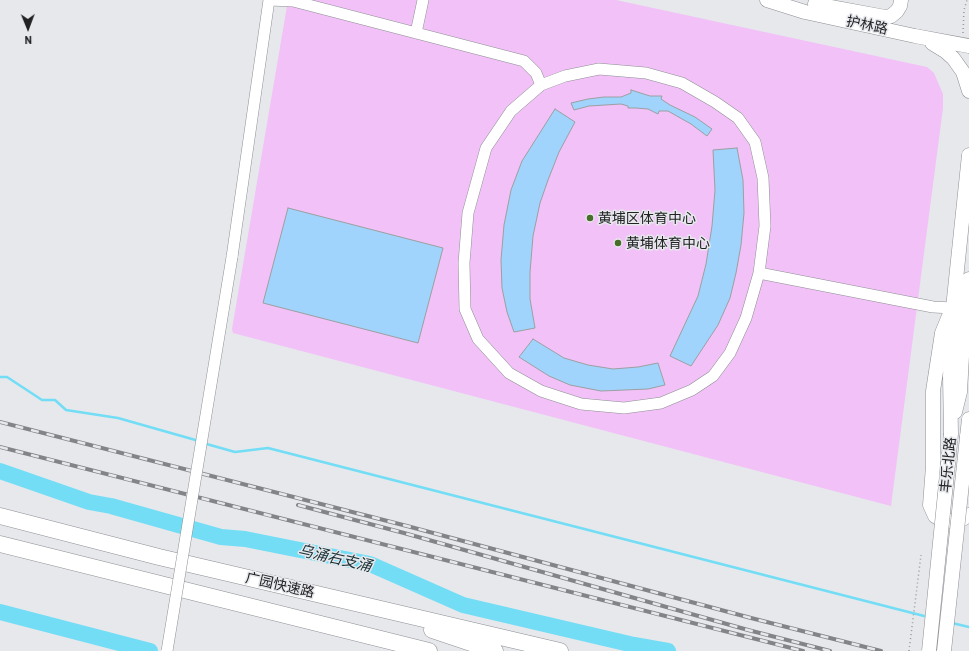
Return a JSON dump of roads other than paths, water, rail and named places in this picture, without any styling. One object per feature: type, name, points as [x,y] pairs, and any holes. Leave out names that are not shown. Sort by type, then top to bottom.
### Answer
[{"type":"highway","name":"广园快速路","points":[[0,516],[158,557],[560,651]]},
{"type":"highway","name":"广园快速路","points":[[0,544],[428,651]]},
{"type":"highway","points":[[345,600],[495,651]]},
{"type":"highway","points":[[360,634],[386,651]]},
{"type":"main road","points":[[770,1],[811,4],[885,17],[891,16],[897,11],[902,0]]},
{"type":"main road","name":"护林路","points":[[770,1],[805,12],[965,46]]},
{"type":"main road","points":[[915,36],[937,46],[953,58],[963,72],[969,91]]},
{"type":"main road","points":[[951,434],[950,376],[953,308],[969,155]]},
{"type":"main road","name":"丰乐北路","points":[[929,651],[951,434],[960,392],[963,338],[969,280]]},
{"type":"main road","points":[[953,308],[942,333],[935,376],[933,407],[933,461],[930,505],[935,516],[947,521],[961,520],[969,515]]},
{"type":"main road","name":"丰乐北路","points":[[944,651],[969,419]]},
{"type":"street","points":[[167,651],[232,257],[269,0],[293,1],[524,61],[536,72],[541,85]]},
{"type":"street","points":[[416,33],[423,0]]},
{"type":"street","points":[[599,69],[646,73],[682,83],[715,102],[738,118],[755,142],[763,178],[765,226],[759,273],[746,318],[730,353],[713,376],[692,390],[661,403],[624,408],[581,404],[541,391],[510,373],[478,339],[465,309],[464,263],[468,213],[486,148],[512,111],[541,85],[565,76],[599,69]]},
{"type":"street","points":[[759,273],[933,307],[953,308]]},
{"type":"waterway","points":[[0,377],[7,377],[42,400],[55,400],[66,410],[118,418],[199,441]]},
{"type":"waterway","points":[[203,443],[235,452],[268,448],[928,617]]},
{"type":"waterway","name":"乌涌右支涌","points":[[0,471],[89,502],[111,506],[221,537],[245,539],[370,564],[463,605],[634,645],[668,651]]},
{"type":"waterway","name":"乌涌右支涌","points":[[0,612],[150,651]]},
{"type":"waterway","points":[[952,623],[969,627]]},
{"type":"railway","points":[[0,422],[407,526],[751,618],[881,651]]},
{"type":"railway","points":[[0,447],[803,651]]},
{"type":"railway","points":[[298,505],[404,533],[748,630],[830,651]]},
{"type":"place","name":"黄埔区体育中心","points":[[590,218]]},
{"type":"place","name":"黄埔体育中心","points":[[618,243]]}]
